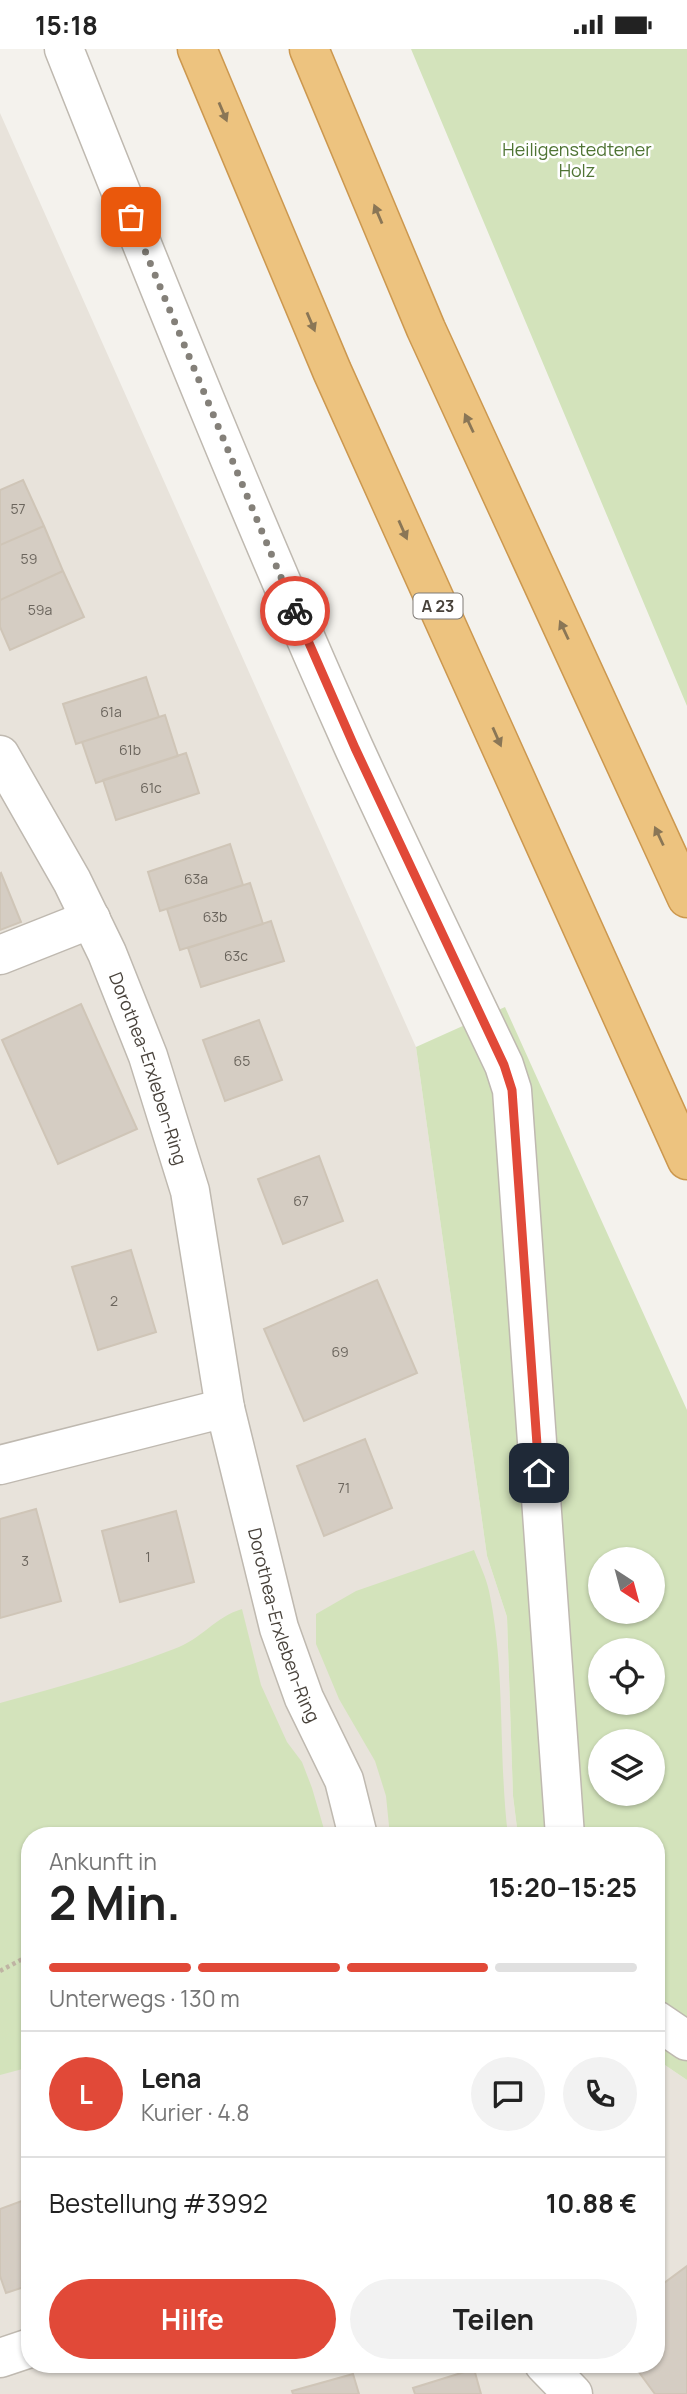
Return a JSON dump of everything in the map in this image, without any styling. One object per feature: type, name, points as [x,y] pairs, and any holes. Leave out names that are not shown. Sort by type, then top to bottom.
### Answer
[{"type":"highway","name":"A 23","points":[[197,49],[332,371],[687,1160]]},
{"type":"highway","points":[[309,49],[426,330],[687,898]]},
{"type":"street","points":[[64,49],[169,314],[271,556],[355,748],[504,1065],[512,1090],[564,1827]]},
{"type":"street","name":"Dorothea-Erxleben-Ring","points":[[0,755],[54,847],[91,919],[148,1056],[183,1165],[195,1217],[225,1408],[279,1628],[304,1698],[344,1780],[356,1827]]},
{"type":"street","points":[[0,955],[91,919]]},
{"type":"street","points":[[0,1465],[225,1408]]},
{"type":"street","points":[[665,2026],[687,2041]]},
{"type":"street","points":[[0,2358],[21,2352]]},
{"type":"street","points":[[553,2373],[573,2394]]},
{"type":"path","points":[[0,1971],[21,1960]]},
{"type":"shaded area","points":[[0,113],[416,1047],[487,1556],[507,1617],[513,1796],[517,1827],[21,1827],[21,2373],[665,2373],[665,2065],[687,2080],[687,2394],[0,2394]]},
{"type":"green space","name":"Heiligenstedtener Holz","points":[[411,49],[687,49],[687,706]]},
{"type":"green space","points":[[505,1007],[687,1410],[687,2080],[665,2065],[665,1827],[517,1827],[513,1796],[507,1617],[487,1556],[416,1047]]},
{"type":"green space","points":[[474,1550],[488,1586],[498,1651],[507,1827],[389,1827],[386,1796],[375,1761],[339,1699],[316,1644],[316,1614],[356,1591]]},
{"type":"green space","points":[[242,1609],[261,1685],[287,1742],[302,1762],[323,1827],[21,1827],[21,2069],[0,2075],[0,1703],[109,1672],[174,1649],[193,1640]]},
{"type":"building","points":[[23,480],[44,526],[0,545],[0,490]]},
{"type":"building","points":[[44,526],[63,571],[0,600],[0,545]]},
{"type":"building","points":[[63,571],[84,617],[10,650],[0,627],[0,600]]},
{"type":"building","points":[[146,677],[159,717],[76,744],[63,704]]},
{"type":"building","points":[[165,715],[178,756],[96,783],[82,742]]},
{"type":"building","points":[[186,753],[199,793],[116,820],[103,780]]},
{"type":"building","points":[[230,844],[243,885],[160,911],[148,872]]},
{"type":"building","points":[[0,874],[21,922],[0,930]]},
{"type":"building","points":[[250,883],[263,924],[180,950],[167,909]]},
{"type":"building","points":[[271,921],[284,961],[201,987],[188,948]]},
{"type":"building","points":[[81,1004],[137,1129],[58,1164],[2,1040]]},
{"type":"building","points":[[259,1020],[282,1080],[225,1101],[203,1040]]},
{"type":"building","points":[[319,1156],[343,1221],[283,1244],[258,1179]]},
{"type":"building","points":[[131,1250],[156,1332],[98,1350],[72,1267]]},
{"type":"building","points":[[377,1280],[417,1373],[304,1421],[264,1329]]},
{"type":"building","points":[[365,1439],[392,1508],[324,1536],[297,1466]]},
{"type":"building","points":[[36,1509],[61,1601],[0,1618],[0,1519]]},
{"type":"building","points":[[176,1511],[194,1582],[120,1602],[102,1531]]},
{"type":"building","points":[[21,2201],[21,2288],[6,2293],[0,2276],[0,2209]]},
{"type":"building","points":[[687,2266],[687,2394],[655,2394],[640,2373],[665,2373],[665,2282]]},
{"type":"building","points":[[461,2373],[475,2373],[481,2394],[415,2394],[413,2388]]},
{"type":"building","points":[[353,2374],[359,2394],[293,2394],[292,2391]]},
{"type":"way so far","points":[[131,217],[169,314],[295,611]]},
{"type":"route","points":[[295,611],[355,748],[504,1065],[512,1090],[539,1473]]}]
